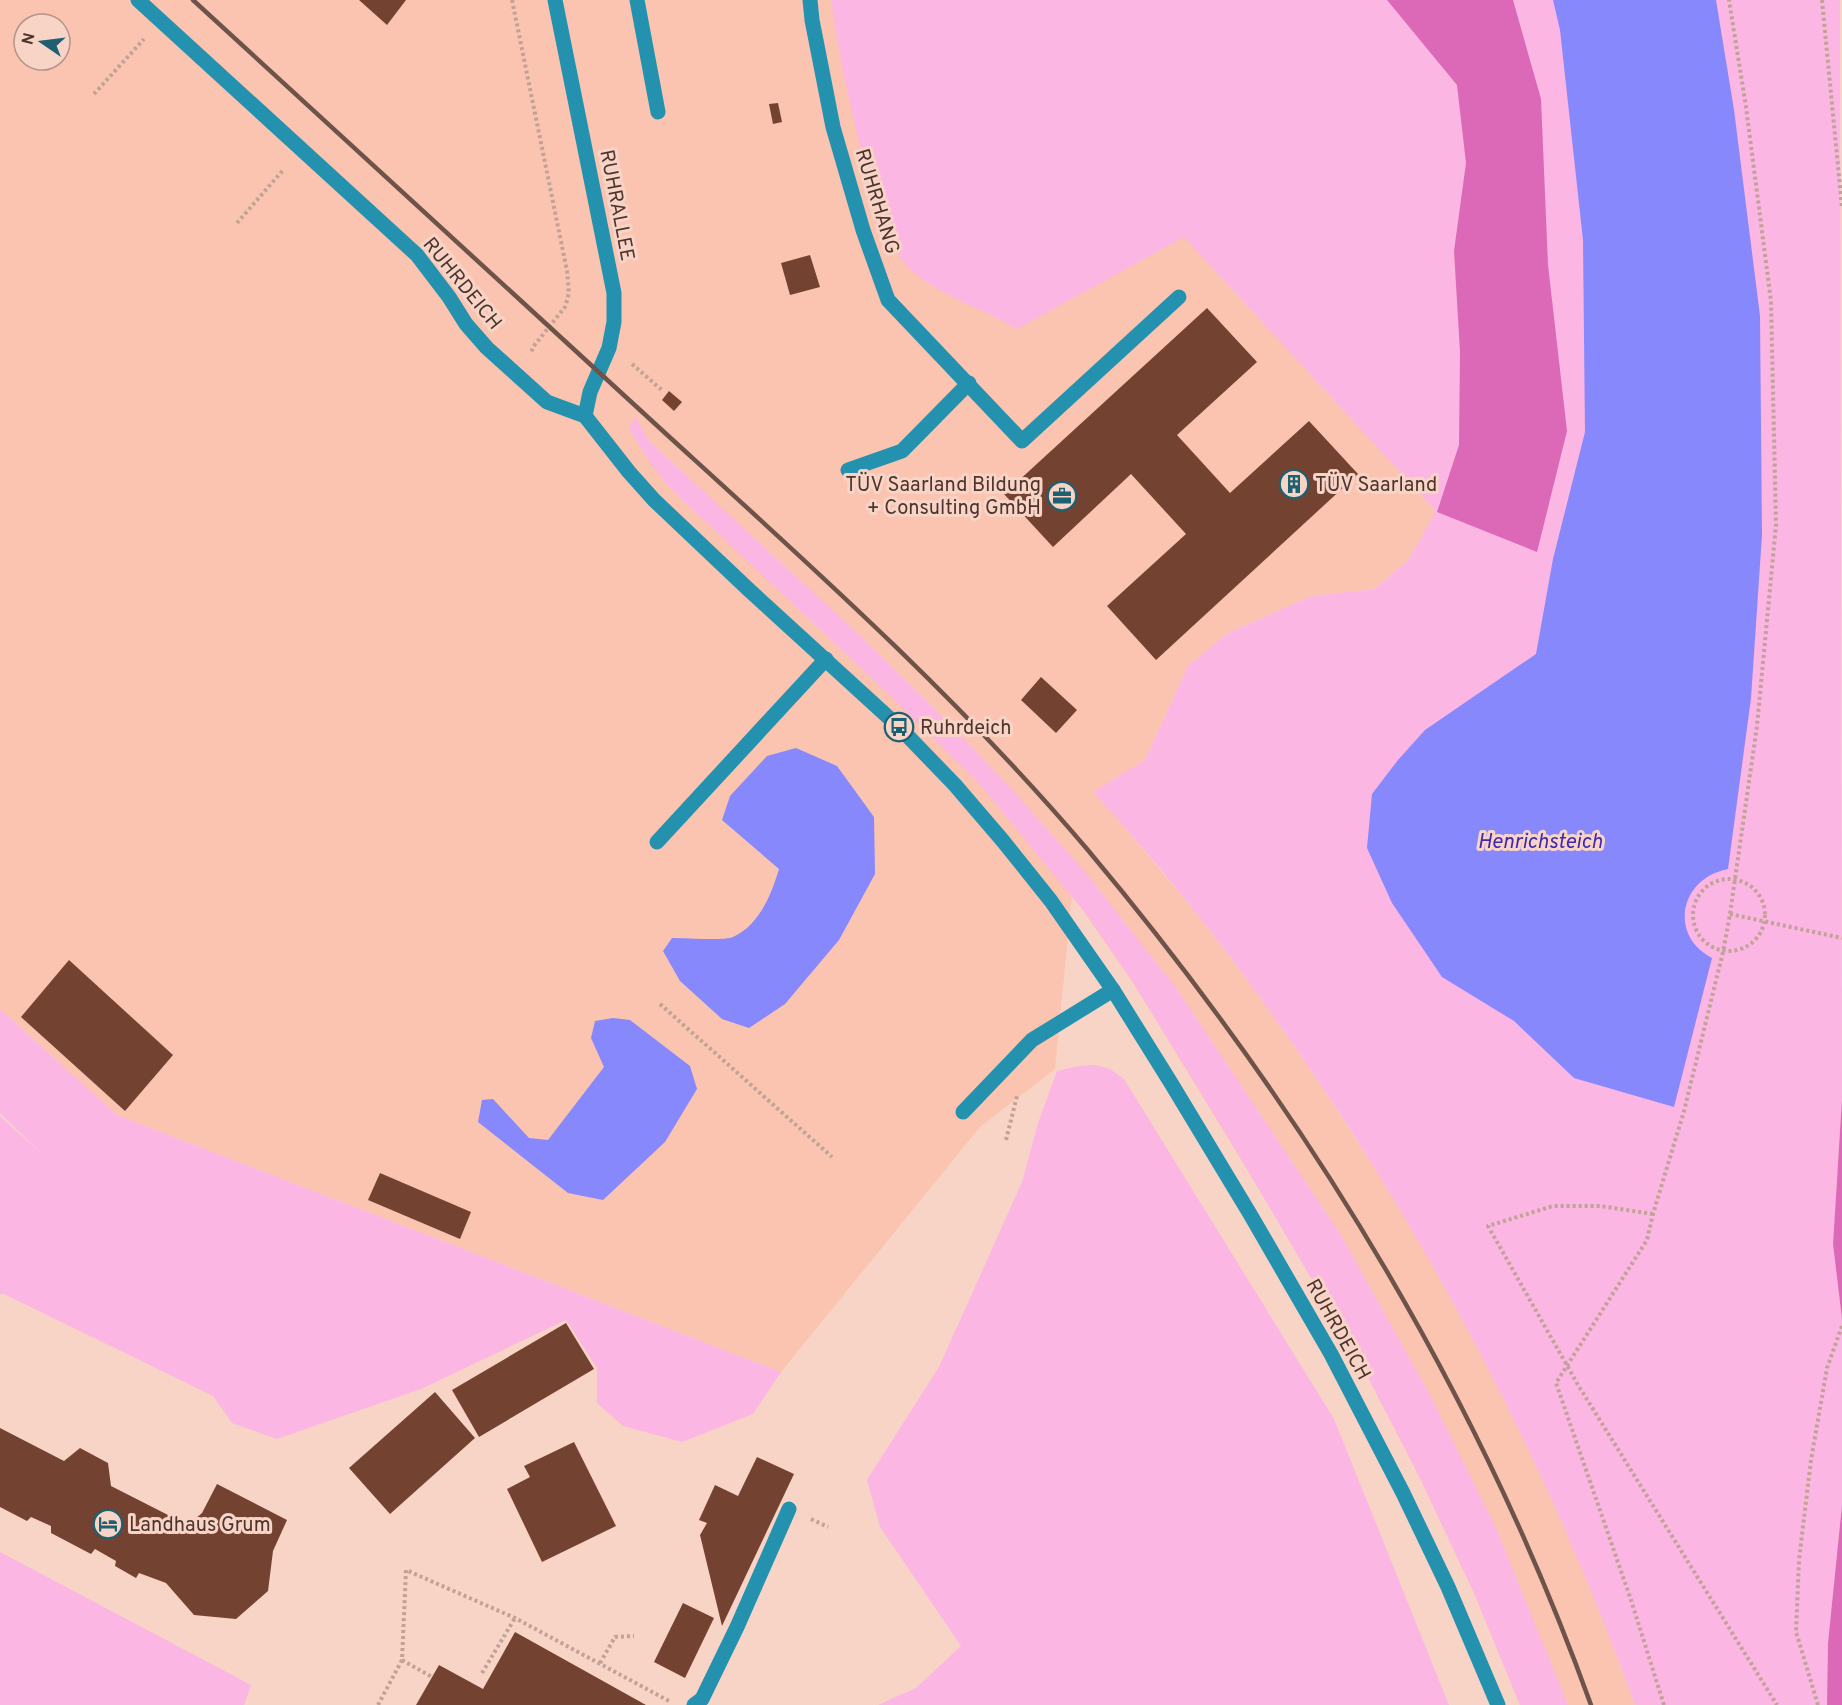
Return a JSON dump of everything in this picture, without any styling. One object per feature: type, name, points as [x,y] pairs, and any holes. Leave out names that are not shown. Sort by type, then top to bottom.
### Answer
[{"type":"street","name":"RUHRDEICH","points":[[138,0],[417,255],[466,324],[487,348],[547,402],[585,416],[654,500],[899,727],[955,785],[1051,901],[1113,990],[1250,1214],[1331,1354],[1403,1493],[1448,1587],[1498,1705]]},
{"type":"street","name":"RUHRALLEE","points":[[555,0],[614,293],[614,322],[609,348],[590,392],[585,416]]},
{"type":"street","points":[[637,0],[658,112]]},
{"type":"street","name":"RUHRHANG","points":[[810,0],[833,127],[863,230],[888,300],[1022,441],[1179,297]]},
{"type":"street","points":[[848,470],[902,451],[969,383]]},
{"type":"street","points":[[657,842],[752,738],[804,686],[826,659]]},
{"type":"street","points":[[963,1112],[1032,1040],[1113,990]]},
{"type":"street","points":[[694,1705],[702,1699],[737,1627],[789,1509]]},
{"type":"path","points":[[512,0],[567,270],[569,292],[565,307],[533,347],[522,379]]},
{"type":"path","points":[[1664,1705],[1631,1600],[1556,1383],[1647,1240],[1684,1111],[1724,952],[1757,726],[1776,525],[1771,301],[1746,108],[1729,0]]},
{"type":"path","points":[[1822,0],[1842,208]]},
{"type":"path","points":[[94,94],[126,60]]},
{"type":"path","points":[[237,223],[268,190]]},
{"type":"path","points":[[609,348],[634,365],[663,391]]},
{"type":"path","points":[[1725,879],[1736,880],[1756,890],[1762,900],[1765,922],[1754,942],[1745,948],[1724,952],[1712,948],[1703,941],[1693,921],[1694,909],[1697,898],[1714,882],[1725,879]]},
{"type":"path","points":[[1730,914],[1842,938]]},
{"type":"path","points":[[660,1004],[832,1157]]},
{"type":"path","points":[[1653,1214],[1600,1206],[1553,1206],[1488,1226],[1566,1364],[1777,1705]]},
{"type":"path","points":[[1818,1705],[1796,1632],[1799,1560],[1811,1460],[1827,1368],[1842,1326]]},
{"type":"path","points":[[378,1705],[402,1660],[406,1570],[515,1618],[668,1701]]},
{"type":"path","points":[[482,1673],[515,1618]]},
{"type":"path","points":[[600,1663],[615,1637],[634,1636]]},
{"type":"path","points":[[497,1647],[504,1651]]},
{"type":"path","points":[[402,1660],[432,1677]]},
{"type":"shaded area","points":[[0,0],[1387,0],[1437,512],[1409,559],[1375,589],[1312,596],[1228,633],[1188,666],[1145,760],[1094,792],[1193,909],[1260,997],[1323,1088],[1383,1181],[1440,1277],[1541,1473],[1588,1579],[1635,1705],[1520,1705],[1474,1593],[1419,1476],[1358,1358],[1279,1222],[1134,984],[1072,895],[1055,1069],[980,1127],[781,1372],[117,1115],[0,1009]]},
{"type":"shaded area","points":[[831,0],[1840,0],[1842,1099],[1833,1244],[1842,1319],[1842,1505],[1828,1643],[1827,1705],[1635,1705],[1576,1555],[1509,1409],[1433,1267],[1393,1198],[1321,1085],[1229,955],[1163,872],[1093,792],[1145,760],[1188,666],[1228,633],[1312,596],[1375,589],[1409,559],[1436,511],[1184,237],[1017,329],[946,294],[920,278],[895,250],[877,206],[853,115]]},
{"type":"shaded area","points":[[1387,0],[1513,0],[1541,99],[1548,265],[1567,431],[1537,552],[1437,512],[1459,445],[1460,352],[1454,251],[1466,163],[1457,85]]},
{"type":"shaded area","points":[[635,416],[649,441],[853,629],[1009,786],[1086,873],[1177,989],[1341,1235],[1430,1395],[1496,1528],[1568,1705],[1520,1705],[1474,1593],[1419,1476],[1358,1358],[1231,1142],[1134,984],[1087,915],[978,782],[878,684],[672,490],[651,464],[629,429]]},
{"type":"shaded area","points":[[0,1009],[117,1115],[781,1372],[753,1414],[682,1442],[623,1426],[597,1403],[597,1368],[566,1320],[421,1389],[277,1439],[232,1423],[213,1396],[0,1294],[0,1116],[48,1160],[0,1113]]},
{"type":"shaded area","points":[[1095,1065],[1110,1069],[1124,1079],[1334,1419],[1449,1705],[878,1705],[916,1688],[961,1646],[880,1527],[867,1480],[939,1367],[1022,1182],[1038,1123],[1057,1071]]},
{"type":"shaded area","points":[[1842,1099],[1842,1319],[1833,1244]]},
{"type":"shaded area","points":[[1842,1505],[1842,1705],[1827,1705],[1828,1643]]},
{"type":"shaded area","points":[[0,1552],[251,1685],[244,1705],[0,1705]]},
{"type":"water","name":"Henrichsteich","points":[[1553,0],[1716,0],[1734,110],[1760,316],[1762,535],[1751,698],[1728,869],[1712,874],[1699,883],[1690,895],[1686,908],[1685,922],[1689,936],[1698,948],[1712,958],[1674,1107],[1574,1078],[1514,1021],[1442,977],[1392,903],[1367,848],[1372,794],[1398,760],[1425,730],[1536,654],[1553,559],[1585,432],[1583,240],[1560,30]]},
{"type":"water","points":[[796,748],[837,766],[874,817],[875,874],[839,940],[785,1004],[749,1028],[722,1019],[680,981],[663,951],[672,938],[733,937],[750,925],[763,908],[779,869],[722,820],[730,796],[767,756]]},
{"type":"water","points":[[613,1018],[630,1020],[690,1066],[697,1089],[665,1142],[603,1200],[568,1193],[478,1122],[482,1100],[493,1099],[529,1138],[548,1140],[604,1067],[591,1038],[595,1021]]},
{"type":"building","points":[[359,0],[406,0],[387,25]]},
{"type":"building","points":[[778,103],[782,122],[773,124],[769,104]]},
{"type":"building","points":[[810,255],[820,287],[790,295],[781,263]]},
{"type":"building","name":"TÜV Saarland","points":[[1207,308],[1257,362],[1177,435],[1230,493],[1309,421],[1358,474],[1156,660],[1107,606],[1186,534],[1131,474],[1053,547],[1004,494]]},
{"type":"building","points":[[669,391],[682,402],[674,411],[662,400]]},
{"type":"building","points":[[1041,677],[1077,710],[1056,733],[1021,700]]},
{"type":"building","points":[[69,960],[173,1055],[125,1111],[21,1017]]},
{"type":"building","points":[[380,1173],[471,1212],[460,1239],[368,1200]]},
{"type":"building","points":[[566,1323],[594,1369],[479,1437],[452,1390]]},
{"type":"building","points":[[435,1392],[475,1438],[390,1514],[349,1468]]},
{"type":"building","name":"Landhaus Grum","points":[[0,1428],[64,1461],[80,1448],[108,1463],[111,1486],[170,1516],[167,1522],[181,1531],[202,1513],[217,1484],[287,1520],[273,1551],[268,1591],[236,1619],[194,1615],[166,1583],[139,1573],[136,1578],[115,1566],[116,1561],[95,1549],[91,1554],[51,1533],[51,1526],[31,1517],[27,1521],[0,1507]]},
{"type":"building","points":[[574,1442],[616,1526],[542,1562],[507,1489],[530,1477],[524,1466]]},
{"type":"building","points":[[757,1457],[794,1474],[722,1626],[700,1535],[707,1523],[699,1520],[715,1485],[738,1496]]},
{"type":"building","points":[[683,1603],[714,1618],[685,1678],[654,1662]]},
{"type":"building","points":[[515,1632],[646,1705],[416,1705],[439,1665],[483,1689]]},
{"type":"railway","points":[[193,0],[774,532],[882,634],[987,739],[1087,849],[1165,946],[1240,1046],[1311,1149],[1377,1255],[1438,1363],[1495,1475],[1546,1589],[1591,1705]]},
{"type":"place","name":"TÜV Saarland","points":[[1294,484]]},
{"type":"place","name":"TÜV Saarland Bildung + Consulting GmbH","points":[[1062,496]]},
{"type":"place","name":"Ruhrdeich","points":[[899,727]]},
{"type":"place","name":"Landhaus Grum","points":[[108,1524]]}]
